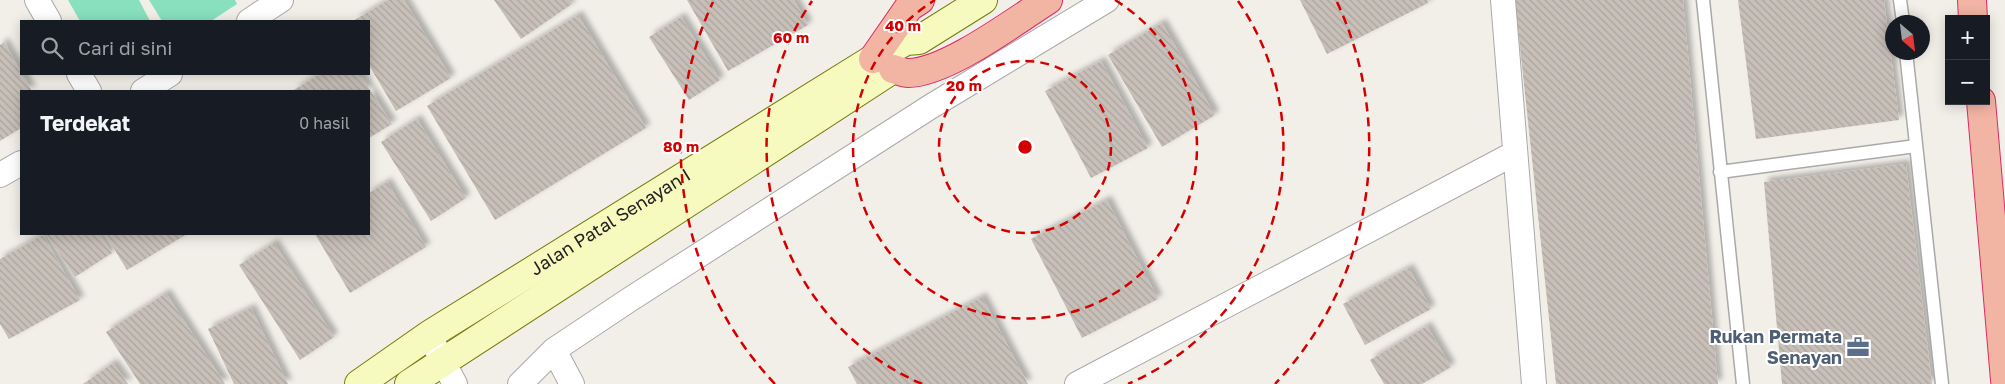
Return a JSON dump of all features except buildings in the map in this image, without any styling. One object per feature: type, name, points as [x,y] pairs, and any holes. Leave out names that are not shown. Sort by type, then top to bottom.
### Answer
[{"type":"highway","points":[[911,2],[883,64],[907,73],[925,71],[948,63],[1048,0]]},
{"type":"highway","points":[[1972,0],[1973,15]]},
{"type":"highway","points":[[1981,105],[2005,380]]},
{"type":"main road","name":"Jalan Patal Senayan I","points":[[414,383],[449,373],[883,64],[906,41],[928,34],[983,0]]},
{"type":"main road","name":"Jalan Patal Senayan I","points":[[359,384],[429,335],[883,64]]},
{"type":"street","points":[[37,0],[49,20]]},
{"type":"street","points":[[251,20],[282,0]]},
{"type":"street","points":[[520,384],[554,350],[921,113],[1106,0]]},
{"type":"street","points":[[1503,0],[1534,384]]},
{"type":"street","points":[[80,75],[88,90]]},
{"type":"street","points":[[145,90],[168,75]]},
{"type":"street","points":[[1077,384],[1515,153]]},
{"type":"street","points":[[0,175],[20,164]]},
{"type":"street","points":[[429,335],[449,373]]},
{"type":"street","points":[[554,350],[572,384]]},
{"type":"street","points":[[401,355],[414,383]]},
{"type":"lane","points":[[1703,0],[1743,384]]},
{"type":"lane","points":[[1900,0],[1901,15]]},
{"type":"lane","points":[[1907,60],[1942,384]]},
{"type":"lane","points":[[1720,172],[1916,146]]},
{"type":"green space","points":[[68,0],[139,0],[149,20],[79,20]]},
{"type":"green space","points":[[149,0],[235,0],[237,4],[213,20],[161,20]]},
{"type":"place","name":"Rukan Permata Senayan","points":[[1858,347]]}]
